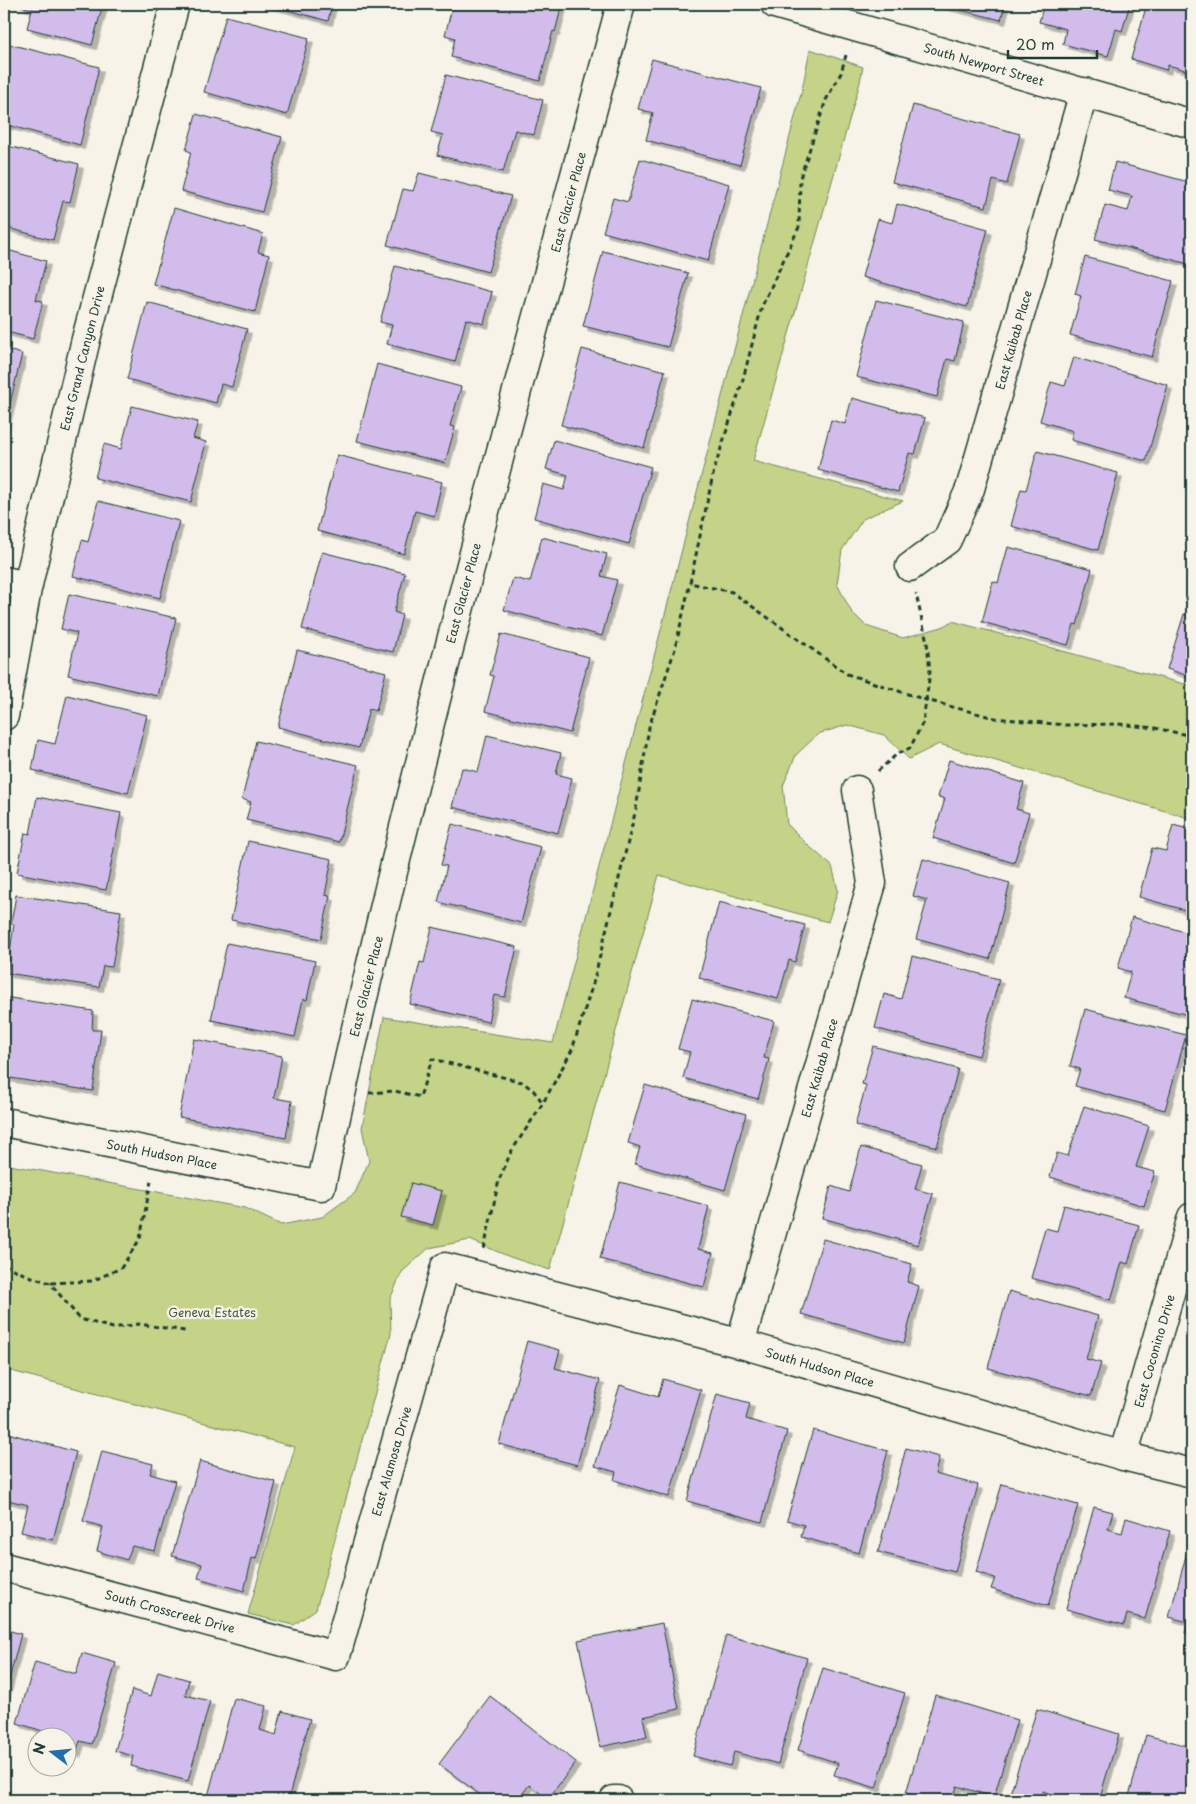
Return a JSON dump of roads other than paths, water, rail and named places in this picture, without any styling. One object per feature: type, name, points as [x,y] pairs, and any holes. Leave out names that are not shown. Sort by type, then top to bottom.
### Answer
[{"type":"street","name":"East Grand Canyon Drive","points":[[4,716],[16,583],[86,339],[176,4]]},
{"type":"street","name":"East Glacier Place","points":[[321,1186],[342,1088],[446,658],[621,4]]},
{"type":"street","name":"South Newport Street","points":[[775,4],[813,9],[854,26],[1192,124]]},
{"type":"street","name":"East Kaibab Place","points":[[910,567],[947,540],[970,489],[1084,92]]},
{"type":"street","name":"East Kaibab Place","points":[[740,1344],[872,883],[857,790]]},
{"type":"street","name":"South Hudson Place","points":[[4,1122],[321,1186]]},
{"type":"street","name":"East Coconino Drive","points":[[1123,1456],[1192,1217]]},
{"type":"street","name":"South Hudson Place","points":[[445,1267],[740,1344],[1123,1456],[1192,1473]]},
{"type":"street","name":"East Alamosa Drive","points":[[336,1656],[445,1267]]},
{"type":"street","name":"South Crosscreek Drive","points":[[4,1567],[336,1656]]},
{"type":"park label","name":"Geneva Estates","points":[[212,1312]]}]
